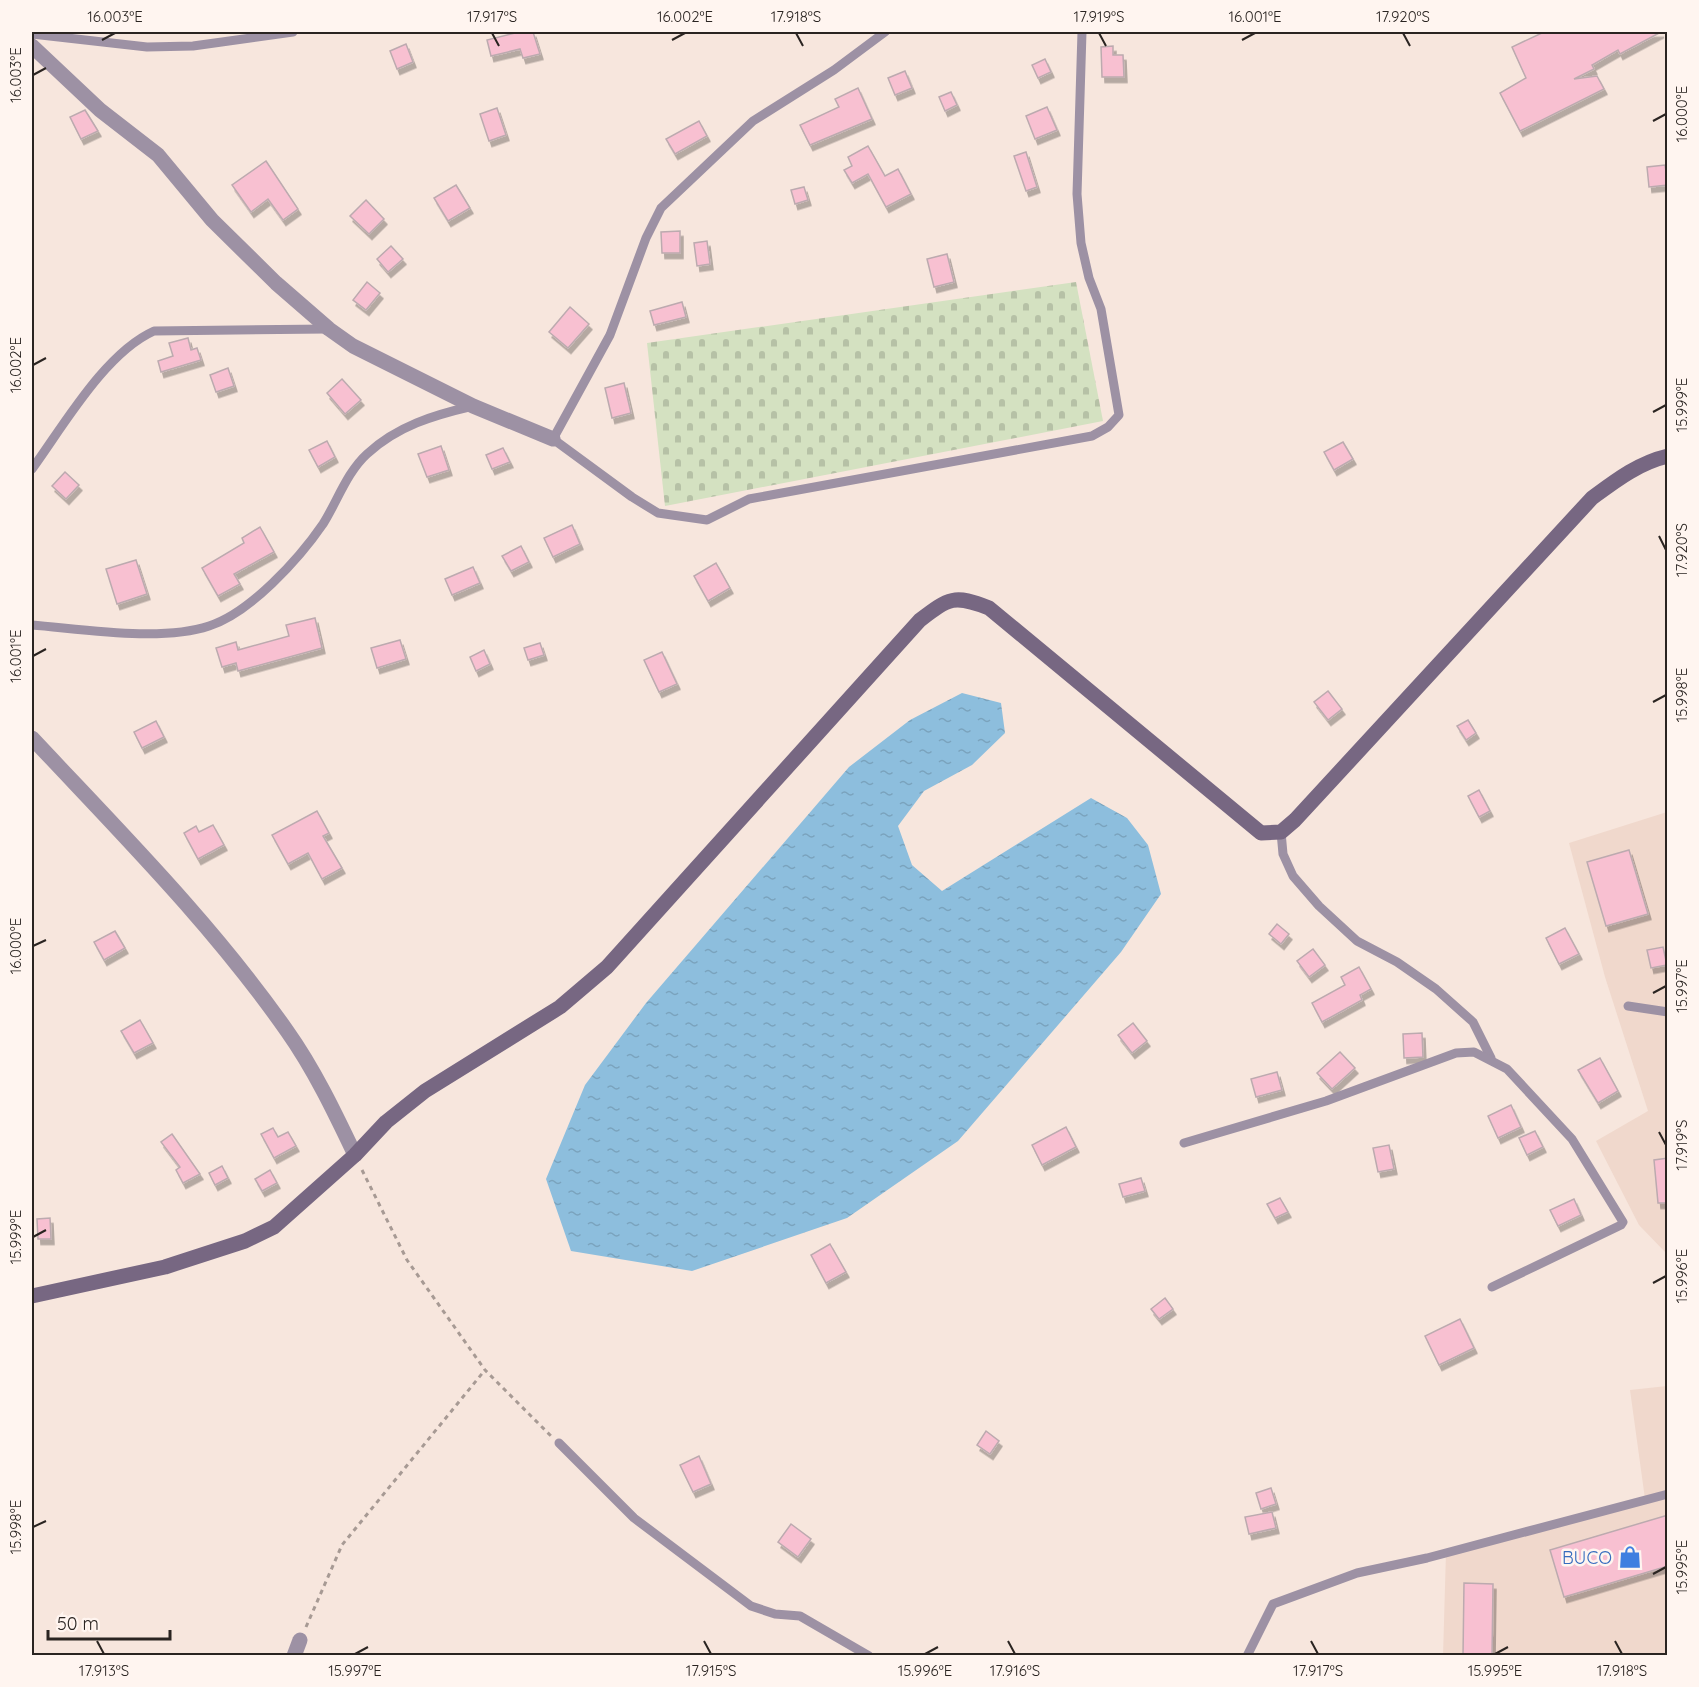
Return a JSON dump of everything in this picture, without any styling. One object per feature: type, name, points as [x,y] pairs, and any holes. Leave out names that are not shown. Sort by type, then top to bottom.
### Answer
[{"type":"street","points":[[32,46],[100,110],[158,154],[212,220],[276,283],[329,328],[353,346],[473,406],[553,439]]},
{"type":"street","points":[[32,1296],[165,1267],[245,1241],[274,1227],[355,1155],[386,1122],[425,1091],[560,1007],[607,967],[920,620],[941,604],[963,597],[989,608],[1261,833],[1281,832],[1296,820],[1592,498],[1622,475],[1654,459],[1668,456]]},
{"type":"street","points":[[32,738],[135,847],[252,983],[294,1042],[330,1102],[355,1155]]},
{"type":"street","points":[[294,1656],[300,1640]]},
{"type":"lane","points":[[32,34],[147,47],[193,46],[293,32]]},
{"type":"lane","points":[[885,32],[834,70],[753,121],[661,208],[646,238],[610,335],[553,439],[632,497],[658,513],[707,520],[749,499],[1092,436],[1108,428],[1119,415],[1101,309],[1089,278],[1081,243],[1077,194],[1082,32]]},
{"type":"lane","points":[[32,469],[114,359],[137,339],[154,331],[329,328]]},
{"type":"lane","points":[[32,626],[148,634],[208,626],[223,619],[248,604],[293,561],[322,525],[366,455],[418,421],[473,406]]},
{"type":"lane","points":[[1281,832],[1283,854],[1293,876],[1319,906],[1357,941],[1396,962],[1436,989],[1473,1022],[1491,1058]]},
{"type":"lane","points":[[1628,1006],[1668,1012]]},
{"type":"lane","points":[[1184,1143],[1326,1101],[1456,1053],[1474,1052],[1491,1058],[1508,1069],[1572,1139],[1623,1222],[1621,1226],[1492,1287]]},
{"type":"lane","points":[[559,1443],[634,1518],[751,1606],[774,1614],[800,1616],[869,1656]]},
{"type":"lane","points":[[1247,1656],[1273,1604],[1357,1573],[1427,1558],[1668,1494]]},
{"type":"path","points":[[355,1155],[406,1260],[485,1370],[559,1443]]},
{"type":"path","points":[[300,1640],[342,1545],[485,1370]]},
{"type":"shaded area","points":[[1667,812],[1667,1254],[1639,1225],[1596,1141],[1648,1111],[1605,977],[1569,843]]},
{"type":"shaded area","points":[[1667,1386],[1667,1655],[1443,1656],[1446,1552],[1645,1499],[1630,1390]]},
{"type":"green space","points":[[1076,282],[1103,421],[665,506],[647,343]]},
{"type":"water","points":[[962,693],[1001,703],[1005,733],[972,765],[924,791],[898,826],[912,865],[942,891],[1091,798],[1127,818],[1148,845],[1161,894],[1121,952],[958,1141],[847,1218],[692,1271],[571,1251],[546,1179],[585,1085],[646,1003],[849,767],[910,720]]},
{"type":"building","points":[[519,32],[533,32],[540,54],[523,58],[520,49],[491,56],[487,40]]},
{"type":"building","points":[[1544,32],[1661,32],[1620,54],[1618,50],[1592,65],[1594,69],[1574,79],[1597,76],[1604,89],[1520,131],[1500,93],[1526,78],[1512,47]]},
{"type":"building","points":[[406,44],[413,62],[397,69],[390,51]]},
{"type":"building","points":[[1113,46],[1113,55],[1123,55],[1124,77],[1102,77],[1101,47]]},
{"type":"building","points":[[1045,59],[1051,72],[1038,78],[1032,65]]},
{"type":"building","points":[[905,71],[912,88],[895,95],[888,78]]},
{"type":"building","points":[[858,88],[872,119],[810,145],[800,125],[839,107],[835,99]]},
{"type":"building","points":[[951,92],[957,105],[945,111],[939,97]]},
{"type":"building","points":[[1047,107],[1057,130],[1035,139],[1026,116]]},
{"type":"building","points":[[497,108],[506,135],[489,141],[480,114]]},
{"type":"building","points":[[85,110],[98,131],[81,139],[70,117]]},
{"type":"building","points":[[699,121],[707,136],[675,154],[666,139]]},
{"type":"building","points":[[868,146],[885,176],[898,169],[911,194],[886,207],[868,174],[852,183],[844,170],[852,166],[848,157]]},
{"type":"building","points":[[1026,152],[1037,187],[1026,191],[1014,156]]},
{"type":"building","points":[[266,161],[298,209],[283,220],[268,199],[251,212],[232,185]]},
{"type":"building","points":[[1665,165],[1668,185],[1649,187],[1647,167]]},
{"type":"building","points":[[456,185],[470,208],[448,221],[434,198]]},
{"type":"building","points":[[804,187],[808,200],[795,204],[791,190]]},
{"type":"building","points":[[366,200],[384,219],[369,234],[350,216]]},
{"type":"building","points":[[680,231],[680,253],[662,253],[661,232]]},
{"type":"building","points":[[707,241],[710,264],[697,266],[694,243]]},
{"type":"building","points":[[391,246],[403,259],[388,272],[377,259]]},
{"type":"building","points":[[947,254],[954,282],[934,287],[927,259]]},
{"type":"building","points":[[367,282],[380,293],[366,310],[353,300]]},
{"type":"building","points":[[682,302],[686,317],[654,325],[650,311]]},
{"type":"building","points":[[570,307],[589,324],[568,348],[549,332]]},
{"type":"building","points":[[188,338],[191,350],[197,348],[201,360],[161,372],[158,361],[173,356],[169,343]]},
{"type":"building","points":[[228,368],[234,386],[216,392],[210,375]]},
{"type":"building","points":[[342,379],[361,400],[345,414],[327,393]]},
{"type":"building","points":[[624,383],[631,413],[612,418],[605,388]]},
{"type":"building","points":[[327,441],[335,457],[318,467],[309,450]]},
{"type":"building","points":[[1343,442],[1353,459],[1334,470],[1324,452]]},
{"type":"building","points":[[441,446],[449,470],[427,477],[418,454]]},
{"type":"building","points":[[503,448],[510,462],[492,469],[486,455]]},
{"type":"building","points":[[65,472],[79,485],[66,499],[52,486]]},
{"type":"building","points":[[572,525],[580,544],[553,557],[544,538]]},
{"type":"building","points":[[260,527],[274,552],[234,574],[240,584],[218,596],[202,568],[244,543],[242,538]]},
{"type":"building","points":[[521,546],[529,562],[511,571],[502,556]]},
{"type":"building","points":[[136,560],[147,594],[117,604],[106,569]]},
{"type":"building","points":[[716,563],[730,588],[708,601],[694,576]]},
{"type":"building","points":[[473,567],[480,583],[452,595],[445,579]]},
{"type":"building","points":[[315,618],[322,648],[238,671],[236,663],[222,667],[216,648],[236,642],[238,650],[289,636],[286,625]]},
{"type":"building","points":[[400,640],[406,659],[377,668],[371,648]]},
{"type":"building","points":[[540,643],[544,655],[528,660],[524,648]]},
{"type":"building","points":[[484,650],[490,664],[476,671],[470,657]]},
{"type":"building","points":[[662,652],[677,684],[659,692],[644,660]]},
{"type":"building","points":[[1328,691],[1342,709],[1328,720],[1314,702]]},
{"type":"building","points":[[1468,720],[1476,733],[1466,740],[1457,726]]},
{"type":"building","points":[[156,721],[164,737],[142,748],[134,732]]},
{"type":"building","points":[[1479,790],[1490,811],[1479,817],[1468,796]]},
{"type":"building","points":[[317,811],[329,833],[323,836],[342,868],[322,879],[308,853],[288,864],[272,835]]},
{"type":"building","points":[[213,825],[224,845],[198,859],[184,833],[196,826],[199,832]]},
{"type":"building","points":[[1629,850],[1648,914],[1606,926],[1587,862]]},
{"type":"building","points":[[1277,924],[1289,934],[1281,944],[1269,934]]},
{"type":"building","points":[[1565,928],[1579,954],[1559,964],[1546,938]]},
{"type":"building","points":[[115,931],[125,948],[104,960],[94,942]]},
{"type":"building","points":[[1663,947],[1667,965],[1651,968],[1647,950]]},
{"type":"building","points":[[1313,949],[1325,965],[1309,977],[1297,961]]},
{"type":"building","points":[[1359,967],[1371,989],[1360,995],[1362,1000],[1322,1022],[1312,1003],[1345,985],[1341,977]]},
{"type":"building","points":[[140,1020],[153,1043],[134,1053],[121,1031]]},
{"type":"building","points":[[1133,1023],[1147,1041],[1132,1053],[1118,1035]]},
{"type":"building","points":[[1422,1033],[1423,1057],[1404,1058],[1403,1034]]},
{"type":"building","points":[[1340,1052],[1355,1068],[1332,1089],[1317,1073]]},
{"type":"building","points":[[1600,1058],[1618,1091],[1598,1103],[1578,1070]]},
{"type":"building","points":[[1277,1072],[1282,1090],[1256,1097],[1251,1079]]},
{"type":"building","points":[[1511,1105],[1521,1127],[1498,1138],[1488,1116]]},
{"type":"building","points":[[1066,1127],[1076,1147],[1042,1165],[1032,1145]]},
{"type":"building","points":[[273,1128],[278,1137],[288,1132],[296,1146],[274,1158],[261,1134]]},
{"type":"building","points":[[1535,1131],[1543,1147],[1527,1155],[1519,1138]]},
{"type":"building","points":[[172,1134],[200,1174],[183,1183],[176,1170],[180,1167],[161,1142]]},
{"type":"building","points":[[1389,1145],[1394,1169],[1378,1172],[1373,1148]]},
{"type":"building","points":[[1668,1158],[1668,1203],[1658,1203],[1654,1160]]},
{"type":"building","points":[[222,1166],[228,1178],[215,1185],[209,1173]]},
{"type":"building","points":[[270,1170],[277,1183],[262,1191],[255,1179]]},
{"type":"building","points":[[1141,1178],[1145,1191],[1123,1197],[1119,1184]]},
{"type":"building","points":[[1280,1198],[1288,1212],[1275,1218],[1267,1204]]},
{"type":"building","points":[[1574,1199],[1581,1215],[1558,1226],[1550,1210]]},
{"type":"building","points":[[50,1218],[51,1239],[38,1239],[37,1219]]},
{"type":"building","points":[[830,1244],[846,1272],[826,1283],[811,1255]]},
{"type":"building","points":[[1165,1298],[1173,1309],[1159,1319],[1151,1309]]},
{"type":"building","points":[[1460,1319],[1474,1348],[1439,1365],[1425,1336]]},
{"type":"building","points":[[986,1431],[999,1441],[990,1454],[977,1445]]},
{"type":"building","points":[[699,1456],[711,1484],[693,1492],[680,1465]]},
{"type":"building","points":[[1271,1488],[1276,1504],[1261,1509],[1256,1493]]},
{"type":"building","points":[[1272,1512],[1276,1528],[1249,1534],[1245,1517]]},
{"type":"building","points":[[1668,1515],[1668,1566],[1564,1597],[1550,1550]]},
{"type":"building","points":[[791,1524],[811,1539],[798,1557],[778,1542]]},
{"type":"building","points":[[1464,1583],[1493,1584],[1492,1656],[1463,1656]]},
{"type":"place","name":"BUCO","points":[[1630,1557]]}]
